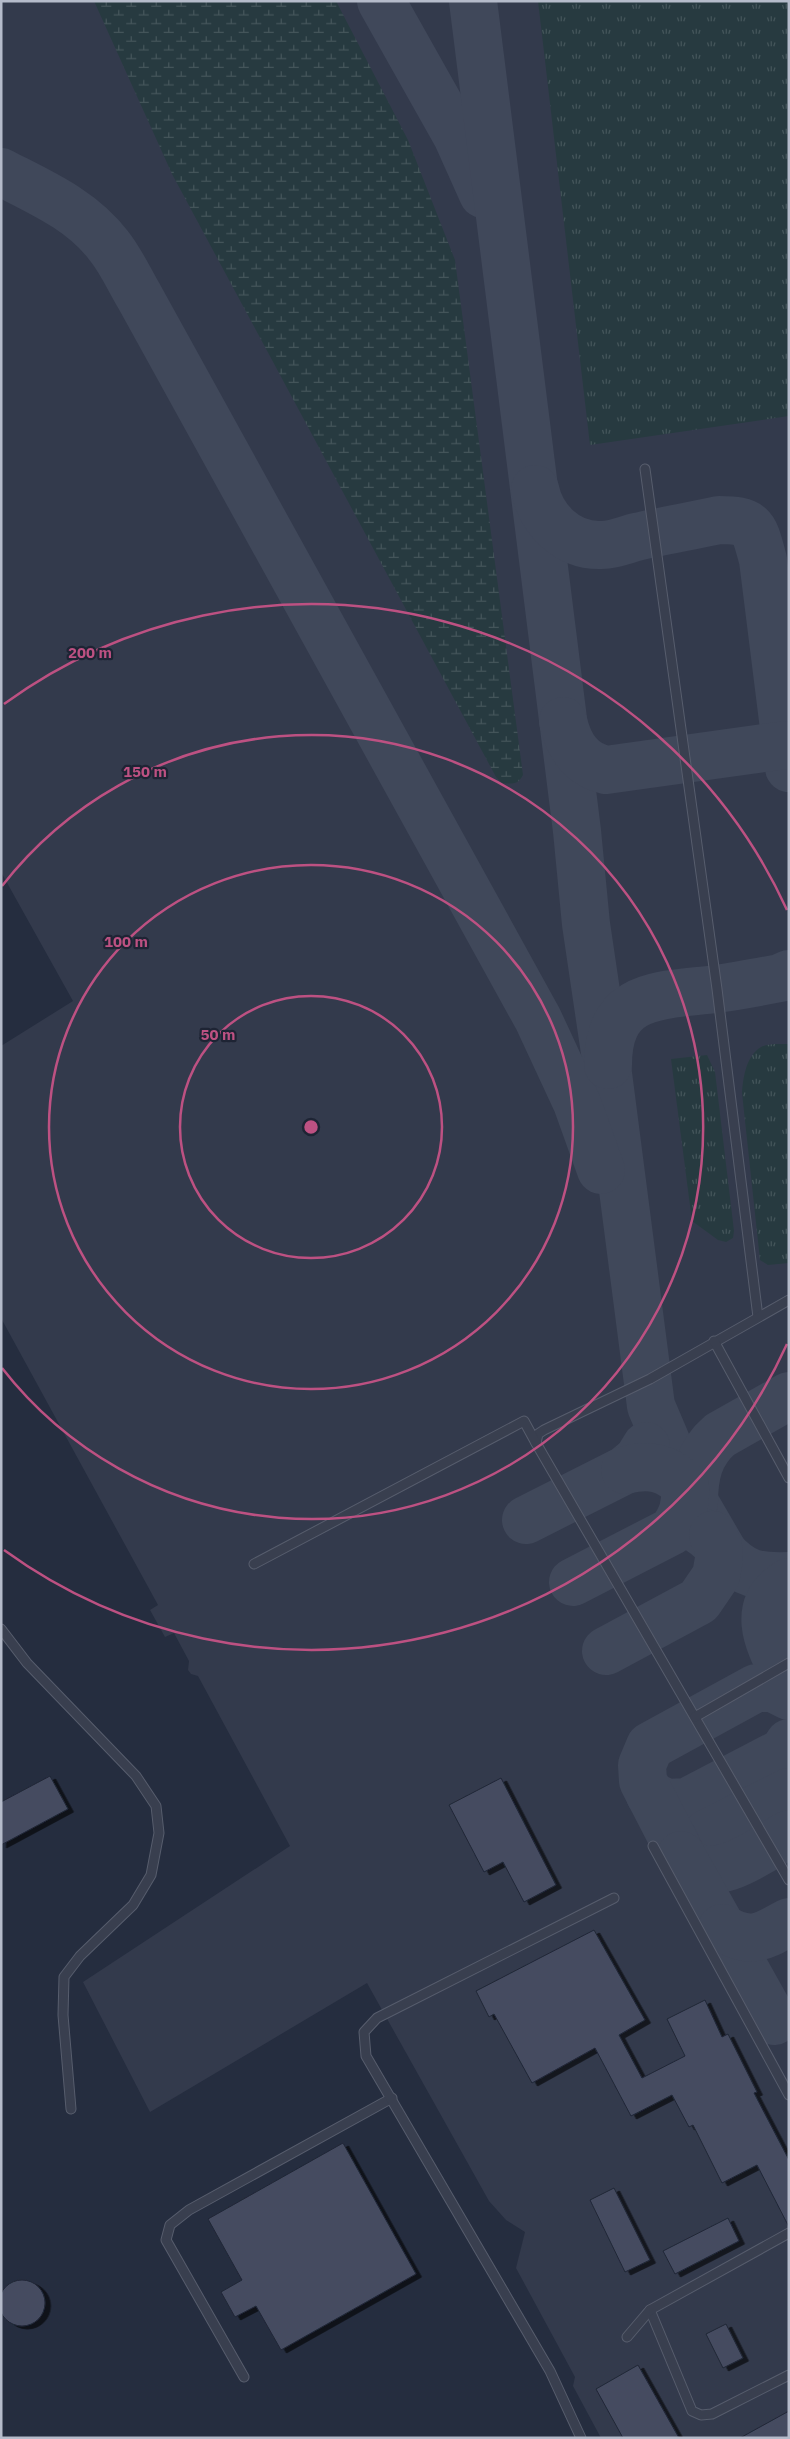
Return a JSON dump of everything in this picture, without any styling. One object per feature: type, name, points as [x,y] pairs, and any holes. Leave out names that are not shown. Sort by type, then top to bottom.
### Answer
[{"type":"lane","points":[[645,469],[717,989],[758,1317]]},
{"type":"lane","points":[[536,1442],[538,1434],[544,1430],[650,1379],[789,1300]]},
{"type":"lane","points":[[714,1341],[789,1478]]},
{"type":"lane","points":[[254,1564],[524,1421],[789,1880]]},
{"type":"lane","points":[[1,1629],[27,1663],[136,1776],[156,1806],[158,1833],[151,1875],[133,1905],[80,1956],[64,1977],[63,2015],[71,2109]]},
{"type":"lane","points":[[695,1716],[789,1662]]},
{"type":"lane","points":[[653,1846],[789,2096]]},
{"type":"lane","points":[[580,2438],[550,2371],[366,2056],[364,2032],[378,2018],[614,1898]]},
{"type":"lane","points":[[244,2377],[166,2240],[170,2225],[189,2210],[392,2098]]},
{"type":"lane","points":[[627,2336],[650,2310],[789,2234]]},
{"type":"lane","points":[[650,2310],[692,2411],[701,2416],[712,2414],[789,2375]]},
{"type":"shaded area","points":[[1,1],[789,1],[789,2438],[601,2438],[573,2386],[575,2377],[516,2268],[525,2232],[506,2220],[489,2201],[367,1983],[150,2112],[83,1982],[290,1846],[198,1676],[191,1674],[188,1670],[189,1661],[174,1633],[165,1637],[150,1610],[158,1605],[1,1318],[1,1046],[73,1001],[1,872]]},
{"type":"green space","points":[[94,1],[336,1],[408,140],[455,260],[523,775],[517,782],[512,784],[502,783],[496,777],[172,174]]},
{"type":"green space","points":[[538,1],[789,1],[789,416],[590,445]]},
{"type":"green space","points":[[789,1044],[789,1263],[768,1265],[760,1260],[742,1087],[746,1068],[756,1051],[767,1045]]},
{"type":"green space","points":[[707,1055],[715,1072],[734,1231],[733,1238],[726,1242],[718,1240],[692,1221],[671,1059]]},
{"type":"building","points":[[50,1776],[68,1809],[1,1845],[1,1802]]},
{"type":"building","points":[[501,1778],[556,1885],[524,1902],[503,1862],[484,1872],[449,1805]]},
{"type":"building","points":[[594,1930],[645,2020],[619,2035],[642,2078],[685,2056],[667,2019],[705,2000],[722,2037],[728,2034],[757,2092],[754,2093],[789,2160],[789,2227],[757,2165],[722,2183],[693,2125],[689,2127],[672,2095],[631,2116],[595,2048],[532,2083],[494,2014],[489,2017],[476,1991]]},
{"type":"building","points":[[343,2143],[416,2274],[281,2350],[256,2306],[235,2317],[221,2292],[242,2280],[208,2219]]},
{"type":"building","points":[[614,2188],[650,2260],[625,2272],[590,2200]]},
{"type":"building","points":[[728,2218],[739,2241],[675,2274],[663,2251]]},
{"type":"building","points":[[22,2280],[35,2284],[41,2290],[45,2303],[41,2316],[35,2322],[22,2326],[9,2322],[3,2316],[-1,2303],[3,2290],[9,2284]]},
{"type":"building","points":[[726,2324],[743,2358],[723,2368],[706,2334]]},
{"type":"building","points":[[638,2365],[679,2438],[623,2438],[596,2389]]},
{"type":"building","points":[[789,2411],[789,2438],[740,2438]]},
{"type":"taxiway","points":[[381,1],[457,136],[483,194]]},
{"type":"taxiway","points":[[473,1],[577,831],[586,924],[607,1066],[651,1406],[685,1486],[724,1553]]},
{"type":"taxiway","points":[[1,172],[73,212],[98,233],[121,264],[538,1019],[577,1103],[601,1170]]},
{"type":"taxiway","points":[[535,489],[538,500],[549,520],[566,535],[587,544],[608,545],[636,537],[719,520],[740,522],[751,528],[755,533],[763,560],[789,768]]},
{"type":"taxiway","points":[[563,721],[572,746],[577,753],[589,763],[606,770],[786,745]]},
{"type":"taxiway","points":[[608,1065],[610,1041],[617,1023],[627,1010],[641,1002],[676,993],[764,981],[789,974]]},
{"type":"taxiway","points":[[694,1503],[695,1483],[699,1465],[713,1442],[720,1435],[789,1396]]},
{"type":"taxiway","points":[[526,1520],[625,1470],[638,1459],[646,1446]]},
{"type":"taxiway","points":[[573,1582],[672,1531],[679,1520],[684,1505],[685,1486],[672,1475],[658,1469],[642,1467],[625,1470]]},
{"type":"taxiway","points":[[700,1531],[712,1540],[731,1560],[745,1570],[760,1575],[789,1576]]},
{"type":"taxiway","points":[[606,1651],[699,1601],[716,1576],[719,1559],[718,1545],[713,1535]]},
{"type":"taxiway","points":[[789,1582],[776,1593],[768,1605],[765,1617],[770,1644],[789,1684]]},
{"type":"taxiway","points":[[677,1847],[643,1781],[642,1765],[650,1746],[756,1688],[773,1688],[789,1696]]},
{"type":"taxiway","points":[[650,1795],[667,1803],[687,1802],[783,1752],[789,1743]]},
{"type":"taxiway","points":[[706,1834],[789,1792]]},
{"type":"taxiway","points":[[675,1841],[687,1861],[698,1868],[711,1870],[738,1863],[789,1834]]},
{"type":"taxiway","points":[[681,1855],[774,2021]]},
{"type":"taxiway","points":[[722,1928],[749,1938],[764,1935],[789,1922]]}]
